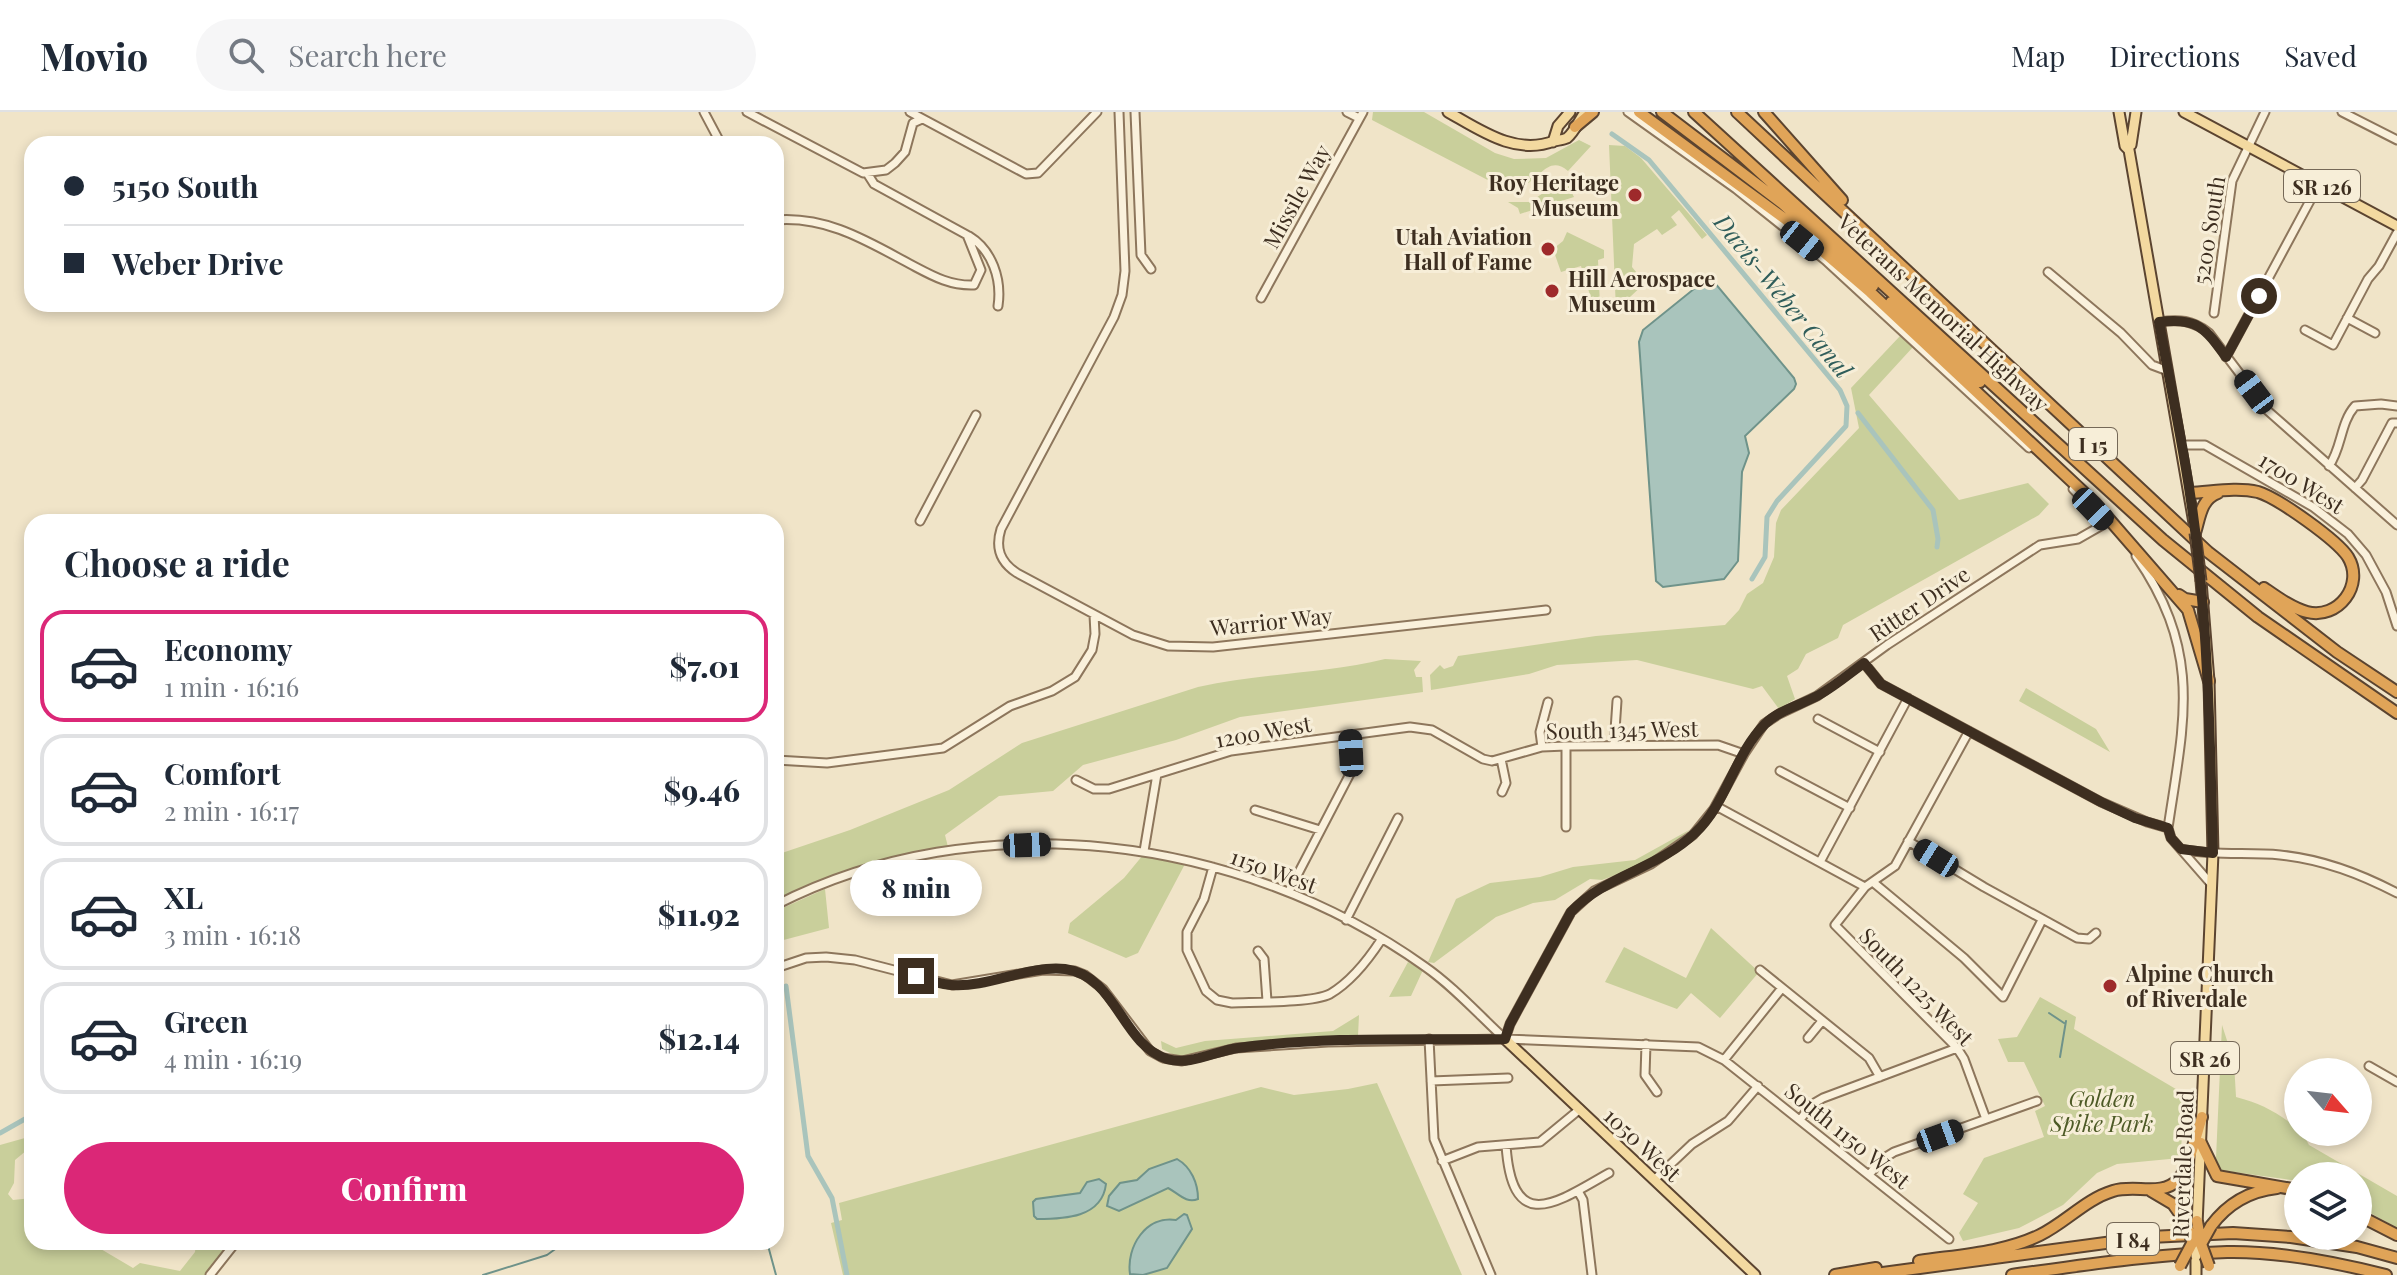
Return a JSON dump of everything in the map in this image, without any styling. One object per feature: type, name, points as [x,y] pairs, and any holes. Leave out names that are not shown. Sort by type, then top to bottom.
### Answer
[{"type":"highway","points":[[1575,127],[1593,112]]},
{"type":"highway","points":[[1639,112],[1785,219],[1870,292],[2095,503],[2191,617],[2209,681]]},
{"type":"highway","points":[[1662,112],[1783,204],[2078,471],[2136,522],[2163,540]]},
{"type":"highway","name":"Veterans Memorial Highway","points":[[1694,112],[2163,540],[2277,631],[2397,713]]},
{"type":"highway","name":"Veterans Memorial Highway","points":[[1737,112],[2208,552],[2337,652],[2397,692]]},
{"type":"highway","points":[[1764,112],[1874,238]]},
{"type":"highway","points":[[2195,533],[2208,499],[2228,491]]},
{"type":"highway","points":[[2190,493],[2255,491],[2272,498],[2340,547],[2352,567],[2350,590],[2345,601],[2336,609],[2308,613],[2208,552]]},
{"type":"highway","points":[[2170,589],[2185,599],[2203,602]]},
{"type":"highway","points":[[1835,1275],[2016,1244],[2047,1231],[2110,1192],[2127,1188],[2164,1188],[2180,1178],[2202,1117]]},
{"type":"highway","points":[[2201,1143],[2217,1176],[2284,1188]]},
{"type":"highway","points":[[2145,1189],[2168,1200],[2191,1221],[2212,1271]]},
{"type":"highway","points":[[2173,1275],[2197,1240],[2223,1212],[2244,1197],[2265,1190],[2284,1190]]},
{"type":"highway","points":[[2372,1222],[2397,1235]]},
{"type":"highway","name":"I 84","points":[[1868,1275],[2150,1237],[2233,1233],[2291,1237],[2357,1247],[2397,1258]]},
{"type":"highway","points":[[2196,1263],[2197,1240]]},
{"type":"highway","name":"I 84","points":[[2012,1275],[2140,1258],[2230,1252],[2349,1265],[2386,1275]]},
{"type":"main road","points":[[1553,142],[1558,126],[1570,112]]},
{"type":"main road","points":[[1448,113],[1495,138],[1513,144],[1542,146],[1567,138],[1585,112]]},
{"type":"main road","points":[[2130,147],[2136,112]]},
{"type":"main road","name":"SR 126","points":[[2184,112],[2397,226]]},
{"type":"main road","name":"Riverdale Road","points":[[2120,113],[2130,147],[2190,493],[2209,681],[2212,885],[2201,1143],[2191,1221]]},
{"type":"main road","name":"1050 West","points":[[1505,1039],[1755,1275]]},
{"type":"street","points":[[704,112],[717,136]]},
{"type":"street","points":[[747,112],[867,173],[874,184],[967,235],[988,251],[1000,292],[998,306]]},
{"type":"street","points":[[910,112],[1026,174],[1038,173],[1097,112]]},
{"type":"street","name":"Warrior Way","points":[[1119,112],[1125,271],[1122,295],[1114,317],[1001,529],[998,542],[1000,556],[1009,568],[1133,635],[1168,646],[1213,647],[1546,610]]},
{"type":"street","points":[[1135,112],[1141,255],[1151,269]]},
{"type":"street","points":[[1347,112],[1361,115]]},
{"type":"street","points":[[1628,112],[1736,189],[1825,260],[2054,471],[2137,557],[2172,620],[2185,697],[2168,828],[2171,838],[2212,885]]},
{"type":"street","name":"5200 South","points":[[2214,313],[2232,181],[2265,112]]},
{"type":"street","points":[[2342,112],[2397,140]]},
{"type":"street","name":"Missile Way","points":[[1261,298],[1361,115]]},
{"type":"street","points":[[867,173],[886,170],[895,163],[905,152],[913,123],[919,119],[925,120]]},
{"type":"street","points":[[2226,357],[2319,184]]},
{"type":"street","points":[[784,220],[797,219],[836,227],[941,281],[974,285],[981,270],[967,235]]},
{"type":"street","points":[[2305,330],[2333,345],[2397,233]]},
{"type":"street","points":[[2048,272],[2098,313],[2152,365],[2168,371]]},
{"type":"street","points":[[2347,318],[2375,333]]},
{"type":"street","points":[[2159,322],[2182,319],[2200,326],[2268,411],[2397,525]]},
{"type":"street","points":[[2329,466],[2355,406],[2396,406],[2395,423],[2355,488]]},
{"type":"street","points":[[920,521],[976,415]]},
{"type":"street","name":"1700 West","points":[[2182,445],[2205,445],[2313,507],[2348,534],[2366,555],[2386,592],[2397,626]]},
{"type":"street","name":"Ritter Drive","points":[[1505,1039],[1510,1024],[1571,912],[1594,891],[1651,864],[1693,835],[1716,806],[1764,724],[1817,696],[1887,645],[2040,545],[2078,539],[2106,523]]},
{"type":"street","points":[[784,760],[827,763],[943,748],[1010,706],[1052,691],[1075,677],[1092,650],[1094,615]]},
{"type":"street","points":[[1864,663],[1881,684],[2115,808],[2168,828]]},
{"type":"street","points":[[1820,862],[1908,698]]},
{"type":"street","points":[[1614,745],[1617,701]]},
{"type":"street","points":[[1542,747],[1540,732],[1548,702]]},
{"type":"street","points":[[1818,719],[1880,752]]},
{"type":"street","name":"1200 West","points":[[1076,780],[1094,789],[1109,789],[1231,751],[1419,728],[1432,730],[1483,759],[1501,759]]},
{"type":"street","points":[[1716,806],[1865,887],[1895,866],[1969,731]]},
{"type":"street","points":[[1289,891],[1352,770],[1350,736]]},
{"type":"street","name":"South 1345 West","points":[[1501,759],[1542,747],[1614,745],[1718,745],[1744,754]]},
{"type":"street","points":[[1566,746],[1566,827]]},
{"type":"street","points":[[1501,759],[1506,783],[1502,792]]},
{"type":"street","points":[[1780,771],[1850,808]]},
{"type":"street","points":[[1144,851],[1157,774]]},
{"type":"street","points":[[1255,810],[1320,830]]},
{"type":"street","points":[[1346,920],[1398,818]]},
{"type":"street","points":[[1908,841],[2077,938],[2089,939],[2096,933]]},
{"type":"street","name":"1150 West","points":[[784,901],[814,886],[858,871],[930,854],[993,846],[1058,844],[1144,851],[1213,867],[1289,891],[1346,920],[1425,966],[1505,1039]]},
{"type":"street","points":[[2181,849],[2287,856],[2349,870],[2397,893]]},
{"type":"street","points":[[1213,867],[1204,899],[1187,932],[1187,950],[1206,991],[1217,1000],[1232,1003],[1328,995],[1347,981],[1381,940]]},
{"type":"street","points":[[1874,883],[1953,948],[2003,997],[2042,920]]},
{"type":"street","name":"South 1225 West","points":[[1865,887],[1835,925],[1957,1048],[1986,1119]]},
{"type":"street","points":[[1258,951],[1264,959],[1267,1001]]},
{"type":"street","points":[[784,965],[806,958],[855,960],[952,985],[1043,970],[1075,971],[1103,989],[1150,1051],[1163,1058],[1182,1061],[1236,1048],[1429,1039],[1698,1047],[1724,1060],[1782,988]]},
{"type":"street","points":[[1760,970],[1869,1058],[1880,1077]]},
{"type":"street","points":[[1808,1038],[1822,1021]]},
{"type":"street","points":[[1429,1039],[1433,1133],[1491,1275]]},
{"type":"street","points":[[1646,1044],[1645,1075],[1657,1092]]},
{"type":"street","points":[[1800,1120],[1811,1105],[1823,1098],[1957,1048]]},
{"type":"street","name":"South 1150 West","points":[[1724,1060],[1949,1239]]},
{"type":"street","points":[[2372,1068],[2397,1082]]},
{"type":"street","points":[[1431,1081],[1508,1078]]},
{"type":"street","points":[[1654,1180],[1692,1144],[1728,1121],[1758,1086]]},
{"type":"street","points":[[1869,1175],[1881,1160],[1894,1152],[2037,1101]]},
{"type":"street","points":[[1442,1161],[1478,1147],[1540,1142],[1580,1109]]},
{"type":"street","points":[[1506,1145],[1509,1171],[1521,1199],[1529,1205],[1538,1206],[1578,1191],[1609,1173]]},
{"type":"street","points":[[1578,1191],[1583,1200],[1592,1275]]},
{"type":"street","points":[[210,1275],[230,1250]]},
{"type":"green space","points":[[1373,112],[1424,112],[1495,153],[1514,159],[1546,158],[1579,140],[1591,146],[1568,171],[1553,166],[1527,184],[1507,190],[1372,120]]},
{"type":"green space","points":[[1609,145],[1625,146],[1641,158],[1707,235],[1702,239],[1679,210],[1671,217],[1677,225],[1662,235],[1657,229],[1634,244],[1632,267],[1645,283],[1616,310]]},
{"type":"green space","points":[[1560,179],[1568,185],[1574,197],[1520,214],[1518,208],[1508,202],[1530,202],[1552,190]]},
{"type":"green space","points":[[1567,232],[1604,250],[1604,258],[1598,260],[1600,306],[1594,308],[1581,266],[1561,272],[1553,249],[1563,241]]},
{"type":"green space","points":[[1900,336],[1913,347],[1869,395],[1959,500],[2028,483],[2049,504],[2039,515],[1843,625],[1838,638],[1806,654],[1798,669],[1787,676],[1795,699],[1779,709],[1762,686],[1753,689],[1637,660],[1557,665],[1529,674],[1431,690],[1430,675],[1440,665],[1444,669],[1453,666],[1458,656],[1596,636],[1725,625],[1739,610],[1747,594],[1763,583],[1774,557],[1776,523],[1781,510],[1859,428],[1851,388]]},
{"type":"green space","points":[[1385,659],[1421,661],[1414,670],[1416,677],[1422,677],[1423,692],[1240,717],[1176,740],[1083,765],[1053,791],[999,796],[945,835],[948,847],[859,867],[784,897],[784,852],[850,830],[949,790],[1022,743],[1198,687]]},
{"type":"green space","points":[[2026,688],[2096,729],[2110,752],[2019,701]]},
{"type":"green space","points":[[1691,829],[1646,864],[1602,880],[1590,879],[1555,900],[1533,903],[1496,917],[1434,963],[1428,962],[1456,899],[1490,883],[1540,877],[1573,867],[1635,860]]},
{"type":"green space","points":[[1143,855],[1185,864],[1138,953],[1126,958],[1068,933],[1070,923],[1124,878]]},
{"type":"green space","points":[[825,889],[829,928],[784,940],[784,907]]},
{"type":"green space","points":[[1711,928],[1759,972],[1720,1018],[1691,993],[1677,1009],[1605,982],[1624,947],[1686,978]]},
{"type":"green space","points":[[1408,962],[1423,970],[1411,996],[1389,997]]},
{"type":"green space","name":"Golden Spike Park","points":[[2040,997],[2076,1017],[2074,1029],[2186,1095],[2180,1158],[2117,1164],[2097,1173],[2063,1205],[2019,1228],[1963,1241],[1959,1233],[1978,1203],[1963,1194],[1984,1158],[2044,1137],[2035,1111],[2045,1106],[2024,1062],[2008,1062],[1998,1039],[2017,1037]]},
{"type":"green space","points":[[1359,1015],[1358,1036],[1235,1045],[1186,1057],[1162,1049],[1161,1041],[1176,1048],[1205,1041],[1333,1031]]},
{"type":"green space","points":[[2222,1025],[2234,1062],[2236,1097],[2262,1106],[2284,1119],[2284,1146],[2311,1146],[2338,1162],[2284,1162],[2284,1179],[2219,1170],[2216,1158]]},
{"type":"green space","points":[[1377,1083],[1462,1275],[843,1275],[831,1223],[842,1220],[839,1203],[1261,1087],[1294,1095]]},
{"type":"green space","points":[[24,1138],[24,1152],[15,1160],[14,1183],[8,1194],[13,1200],[24,1199],[24,1250],[103,1250],[133,1268],[140,1263],[180,1271],[195,1250],[223,1250],[215,1266],[206,1275],[0,1275],[0,1145]]},
{"type":"green space","points":[[2372,1182],[2397,1196],[2397,1228],[2372,1214]]},
{"type":"water","points":[[1705,280],[1715,283],[1796,384],[1745,436],[1749,453],[1742,472],[1738,561],[1724,579],[1663,587],[1656,581],[1639,342],[1643,330]]},
{"type":"water","points":[[1177,1159],[1193,1176],[1198,1199],[1186,1199],[1168,1188],[1119,1211],[1107,1206],[1109,1196],[1120,1183],[1137,1180],[1149,1169]]},
{"type":"water","points":[[1099,1179],[1106,1184],[1103,1195],[1090,1210],[1070,1217],[1037,1219],[1034,1216],[1033,1202],[1036,1199],[1080,1193],[1087,1182]]},
{"type":"water","points":[[1184,1214],[1192,1229],[1167,1268],[1143,1275],[1130,1274],[1131,1253],[1140,1235],[1156,1223],[1176,1220]]},
{"type":"waterway","name":"Davis-Weber Canal","points":[[1612,134],[1649,160],[1840,390],[1847,406],[1846,426],[1777,501],[1767,517],[1765,557],[1752,579]]},
{"type":"waterway","points":[[1858,413],[1933,510],[1937,547]]},
{"type":"waterway","points":[[786,986],[808,1156],[832,1198],[847,1275]]},
{"type":"waterway","points":[[2049,1013],[2064,1023]]},
{"type":"waterway","points":[[2060,1057],[2066,1021]]},
{"type":"waterway","name":"Davis-Weber Canal","points":[[0,1133],[24,1120]]},
{"type":"waterway","points":[[483,1275],[547,1255],[554,1250]]},
{"type":"waterway","points":[[769,1250],[776,1275]]},
{"type":"place","name":"Roy Heritage Museum","points":[[1635,195]]},
{"type":"place","name":"Utah Aviation Hall of Fame","points":[[1548,249]]},
{"type":"place","name":"Hill Aerospace Museum","points":[[1552,291]]},
{"type":"place","name":"Alpine Church of Riverdale","points":[[2110,986]]},
{"type":"route","points":[[916,976],[952,985],[1043,970],[1075,971],[1103,989],[1150,1051],[1172,1060],[1182,1061],[1236,1048],[1299,1043],[1505,1039],[1510,1024],[1571,912],[1594,891],[1651,864],[1693,835],[1706,822],[1764,724],[1817,696],[1864,663],[1881,684],[2101,802],[2135,818],[2168,828],[2171,838],[2181,849],[2213,853],[2209,681],[2198,554],[2159,322],[2191,321],[2209,333],[2226,357],[2259,296]]}]
